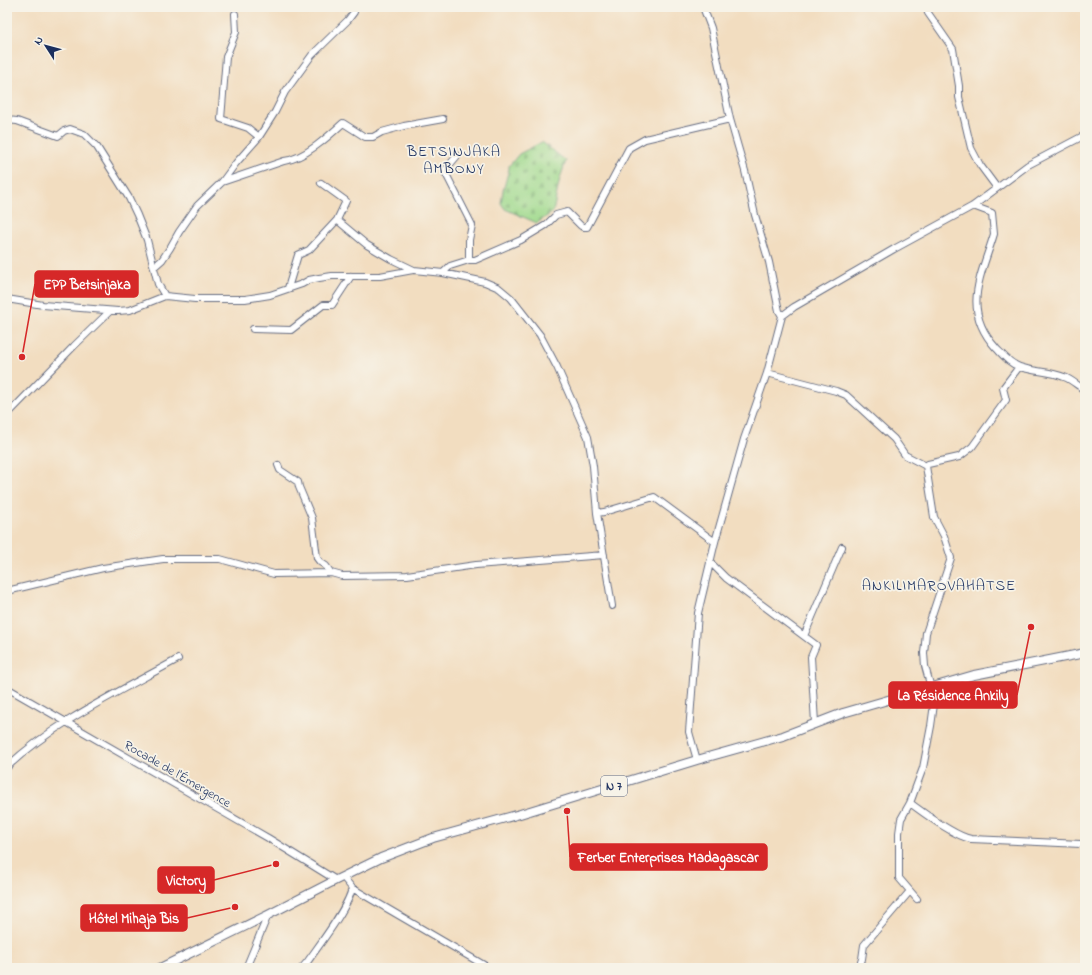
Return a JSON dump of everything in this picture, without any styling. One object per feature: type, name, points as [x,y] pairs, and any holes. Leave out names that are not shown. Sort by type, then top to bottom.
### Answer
[{"type":"main road","name":"N 7","points":[[160,968],[381,858],[433,838],[783,736],[843,713],[974,675],[1085,653]]},
{"type":"street","points":[[154,268],[162,260],[197,206],[222,182],[236,163],[259,137],[275,112],[285,92],[312,55],[348,20],[354,12],[354,7]]},
{"type":"street","points":[[703,7],[711,28],[730,119],[745,171],[754,215],[769,262],[779,311],[782,316]]},
{"type":"street","points":[[926,7],[928,13],[953,49],[959,86],[959,97],[971,148],[980,166],[997,188]]},
{"type":"street","points":[[236,14],[236,32],[226,56],[221,119],[248,128],[259,137]]},
{"type":"street","points":[[222,182],[263,167],[292,160],[303,155],[343,123],[365,137],[373,137],[382,132],[404,126],[443,119]]},
{"type":"street","points":[[443,273],[450,266],[469,260],[475,260],[521,240],[546,225],[556,215],[567,212],[581,226],[588,227],[627,152],[633,145],[644,139],[730,119]]},
{"type":"street","points":[[7,120],[17,121],[58,136],[64,131],[70,129],[84,134],[97,147],[129,198],[137,215],[147,240],[158,284],[165,296]]},
{"type":"street","points":[[697,760],[689,732],[698,613],[715,542],[745,436],[767,373],[782,316],[821,291],[973,206],[1028,165],[1085,135]]},
{"type":"street","points":[[457,156],[445,172],[472,225],[469,240],[469,260]]},
{"type":"street","points":[[288,288],[298,256],[309,250],[337,220],[346,201],[321,183]]},
{"type":"street","points":[[973,206],[992,213],[994,234],[976,290],[976,311],[981,327],[989,340],[1010,362],[1019,367],[1066,377],[1085,390]]},
{"type":"street","points":[[337,220],[367,245],[414,270]]},
{"type":"street","points":[[7,299],[44,305],[110,311],[130,310],[165,296],[195,299],[245,300],[262,297],[319,278],[380,276],[400,271],[414,270],[443,273],[485,282],[500,288],[511,298],[540,336],[557,367],[588,437],[593,466],[597,513],[612,606]]},
{"type":"street","points":[[253,329],[291,330],[322,304],[332,305],[352,276]]},
{"type":"street","points":[[7,415],[110,311]]},
{"type":"street","points":[[926,466],[928,464],[959,457],[972,447],[1006,400],[1003,388],[1019,367]]},
{"type":"street","points":[[767,373],[821,386],[846,395],[894,439],[905,455],[926,466]]},
{"type":"street","points":[[278,465],[280,470],[298,482],[312,518],[318,558],[331,573]]},
{"type":"street","points":[[917,899],[899,878],[899,833],[901,819],[910,803],[923,768],[935,697],[926,666],[924,653],[926,633],[952,558],[944,536],[934,517],[926,466]]},
{"type":"street","points":[[597,513],[654,496],[715,542]]},
{"type":"street","points":[[804,636],[842,547]]},
{"type":"street","points":[[7,592],[103,568],[163,558],[220,559],[274,574],[331,573],[342,576],[407,575],[515,561],[604,554]]},
{"type":"street","points":[[710,562],[726,578],[792,629],[816,645],[811,657],[815,724]]},
{"type":"street","points":[[7,767],[26,749],[65,722],[178,659]]},
{"type":"street","name":"Rocade de l'Émergence","points":[[7,688],[340,878],[352,888]]},
{"type":"street","points":[[910,803],[963,837],[971,839],[1081,844]]},
{"type":"street","points":[[302,968],[345,905],[351,894],[352,888],[488,968]]},
{"type":"street","points":[[859,968],[864,945],[910,891]]},
{"type":"street","points":[[246,968],[268,915]]},
{"type":"green space","points":[[542,142],[566,161],[560,178],[553,212],[537,223],[505,209],[501,203],[509,166],[519,154]]},
{"type":"place","name":"EPP Betsinjaka","points":[[22,357]]},
{"type":"place","name":"La Résidence Ankily","points":[[1031,627]]},
{"type":"place","name":"Ferber Enterprises Madagascar","points":[[567,811]]},
{"type":"place","name":"Victory","points":[[276,864]]},
{"type":"place","name":"Hôtel Mihaja Bis","points":[[235,907]]},
{"type":"district","name":"BETSINJAKA AMBONY","points":[[454,160]]},
{"type":"district","name":"ANKILIMAROVAHATSE","points":[[939,585]]}]
